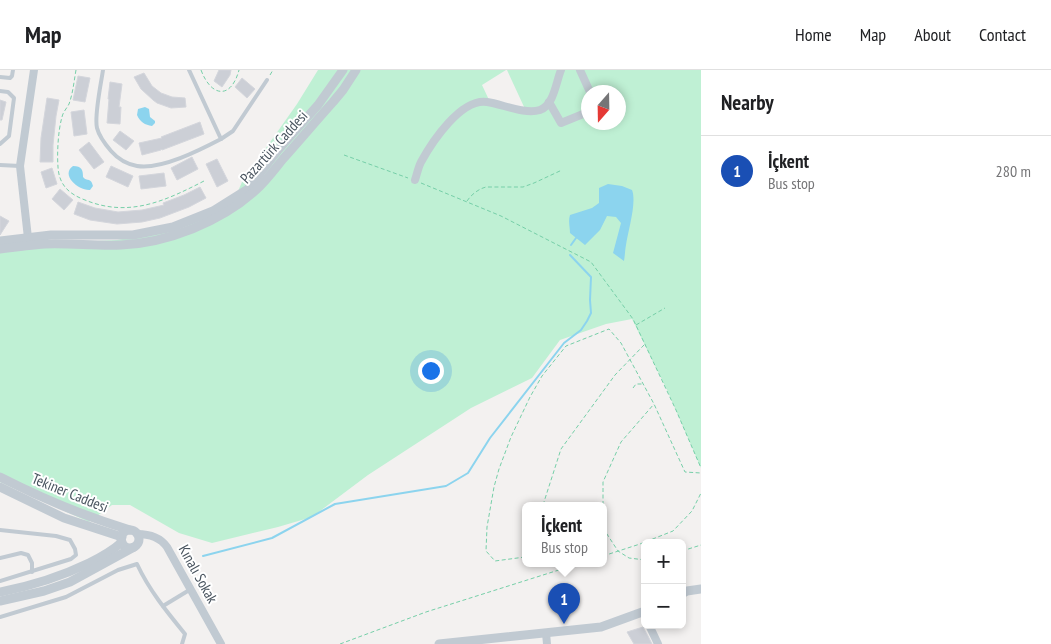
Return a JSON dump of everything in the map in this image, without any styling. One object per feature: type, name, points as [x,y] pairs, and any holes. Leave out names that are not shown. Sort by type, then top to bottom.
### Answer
[{"type":"street","points":[[24,242],[20,166],[34,70]]},
{"type":"street","name":"Pazartürk Caddesi","points":[[24,242],[51,235],[118,236],[148,233],[173,227],[213,211],[248,189],[278,150],[318,105],[343,70]]},
{"type":"street","name":"Pazartürk Caddesi","points":[[24,242],[33,245],[121,245],[160,240],[179,234],[221,214],[236,206],[257,189],[338,96],[356,70]]},
{"type":"street","points":[[414,180],[420,164],[428,151],[448,124],[464,109],[485,101],[532,112],[541,110],[549,102],[560,70]]},
{"type":"street","points":[[580,70],[587,85]]},
{"type":"street","points":[[549,102],[561,123],[581,115]]},
{"type":"street","points":[[0,241],[24,242]]},
{"type":"street","points":[[0,249],[24,242]]},
{"type":"street","name":"Tekiner Caddesi","points":[[0,478],[72,511],[134,532]]},
{"type":"street","name":"Tekiner Caddesi","points":[[0,487],[64,518],[122,539],[126,546],[134,547]]},
{"type":"street","points":[[102,531],[110,540],[107,554]]},
{"type":"street","points":[[0,592],[29,586],[74,570],[107,554],[122,539],[125,532],[134,532],[139,537],[134,547],[70,582],[44,591],[0,601]]},
{"type":"street","name":"Kınalı Sokak","points":[[134,532],[155,537],[164,542],[221,644]]},
{"type":"street","points":[[686,593],[700,589]]},
{"type":"street","points":[[439,644],[601,627],[641,614]]},
{"type":"street","points":[[651,629],[658,644]]},
{"type":"street","points":[[546,633],[547,644]]},
{"type":"lane","points":[[0,77],[10,78],[13,70]]},
{"type":"lane","points":[[103,70],[96,119],[97,128],[104,144],[115,156],[124,162],[138,166],[154,166],[199,151],[233,131],[266,80]]},
{"type":"lane","points":[[189,70],[220,139]]},
{"type":"lane","points":[[0,91],[8,92],[14,98],[9,136],[0,144]]},
{"type":"lane","points":[[0,165],[20,166]]},
{"type":"lane","points":[[0,530],[56,536],[70,540],[75,548],[76,555],[71,560],[0,581]]},
{"type":"lane","points":[[0,558],[21,553],[28,555],[32,563],[32,572]]},
{"type":"lane","points":[[0,617],[66,597],[118,570],[137,564],[143,578],[162,606],[186,634],[182,644]]},
{"type":"lane","points":[[162,606],[191,589]]},
{"type":"path","points":[[76,70],[70,102],[62,118],[58,154],[60,178],[74,196],[105,207],[137,206],[158,202],[204,181]]},
{"type":"path","points":[[201,70],[207,82],[222,92],[226,92],[229,89],[239,70]]},
{"type":"path","points":[[266,80],[273,70]]},
{"type":"path","points":[[344,155],[414,180],[501,216],[591,262],[632,319],[676,410],[701,468]]},
{"type":"path","points":[[467,202],[480,189],[486,187],[523,186],[562,170]]},
{"type":"path","points":[[635,325],[665,308]]},
{"type":"path","points":[[522,557],[495,561],[486,552],[487,527],[494,487],[511,437],[530,397],[542,376],[566,346],[609,329],[621,343],[644,384],[685,472],[701,473]]},
{"type":"path","points":[[545,502],[562,449],[615,375],[645,344]]},
{"type":"path","points":[[633,388],[636,384],[644,384]]},
{"type":"path","points":[[602,502],[603,482],[621,442],[654,404]]},
{"type":"path","points":[[607,555],[673,531],[692,511],[701,493]]},
{"type":"path","points":[[607,534],[618,551],[629,558],[641,560]]},
{"type":"path","points":[[686,551],[701,545]]},
{"type":"path","points":[[340,644],[426,612],[568,567]]},
{"type":"green space","points":[[318,70],[506,70],[482,85],[490,102],[525,109],[507,70],[701,70],[701,468],[668,392],[632,319],[606,324],[560,340],[532,378],[471,408],[368,475],[312,517],[278,527],[212,543],[179,533],[130,505],[112,505],[89,522],[0,482],[0,251],[38,244],[117,240],[184,228],[235,198],[242,182],[297,104]]},
{"type":"water","points":[[145,107],[149,109],[150,117],[155,121],[152,126],[143,123],[137,115],[138,109]]},
{"type":"water","points":[[73,166],[80,168],[83,177],[91,181],[93,186],[90,190],[81,188],[72,182],[69,174]]},
{"type":"water","points":[[608,184],[632,190],[633,209],[624,261],[613,253],[621,223],[616,217],[607,216],[600,230],[585,245],[570,233],[570,215],[592,208],[599,203],[599,188]]},
{"type":"building","points":[[219,70],[231,70],[222,87],[214,81]]},
{"type":"building","points":[[144,73],[152,86],[161,93],[172,97],[185,98],[186,107],[171,108],[153,100],[141,89],[134,77]]},
{"type":"building","points":[[78,76],[90,78],[85,102],[73,100]]},
{"type":"building","points":[[242,78],[255,89],[247,98],[235,87]]},
{"type":"building","points":[[110,82],[122,84],[119,107],[121,107],[120,124],[107,123]]},
{"type":"building","points":[[47,98],[59,100],[53,145],[53,162],[40,162],[41,138]]},
{"type":"building","points":[[0,100],[6,102],[2,120],[0,120]]},
{"type":"building","points":[[84,110],[87,134],[74,136],[71,112]]},
{"type":"building","points":[[200,122],[204,134],[162,150],[142,155],[139,143],[162,138]]},
{"type":"building","points":[[120,131],[134,141],[126,150],[113,140]]},
{"type":"building","points":[[89,142],[104,162],[94,169],[79,150]]},
{"type":"building","points":[[192,157],[198,169],[177,180],[171,168]]},
{"type":"building","points":[[217,159],[228,181],[217,187],[206,164]]},
{"type":"building","points":[[111,166],[133,176],[128,187],[106,177]]},
{"type":"building","points":[[52,168],[57,184],[46,188],[41,172]]},
{"type":"building","points":[[164,173],[166,186],[141,189],[139,176]]},
{"type":"building","points":[[200,187],[206,198],[160,218],[142,222],[117,224],[90,220],[74,214],[78,202],[95,208],[118,212],[142,210],[164,205],[163,203]]},
{"type":"building","points":[[60,189],[73,200],[64,210],[52,199]]},
{"type":"building","points":[[0,216],[9,221],[0,235]]},
{"type":"building","points":[[641,628],[644,629],[652,644],[634,644],[627,632]]},
{"type":"waterway","points":[[571,245],[576,238]]},
{"type":"waterway","points":[[203,556],[272,538],[335,504],[446,486],[468,473],[490,438],[564,343],[581,330],[591,313],[591,277],[570,255]]},
{"type":"place","name":"İçkent","points":[[564,624]]}]
